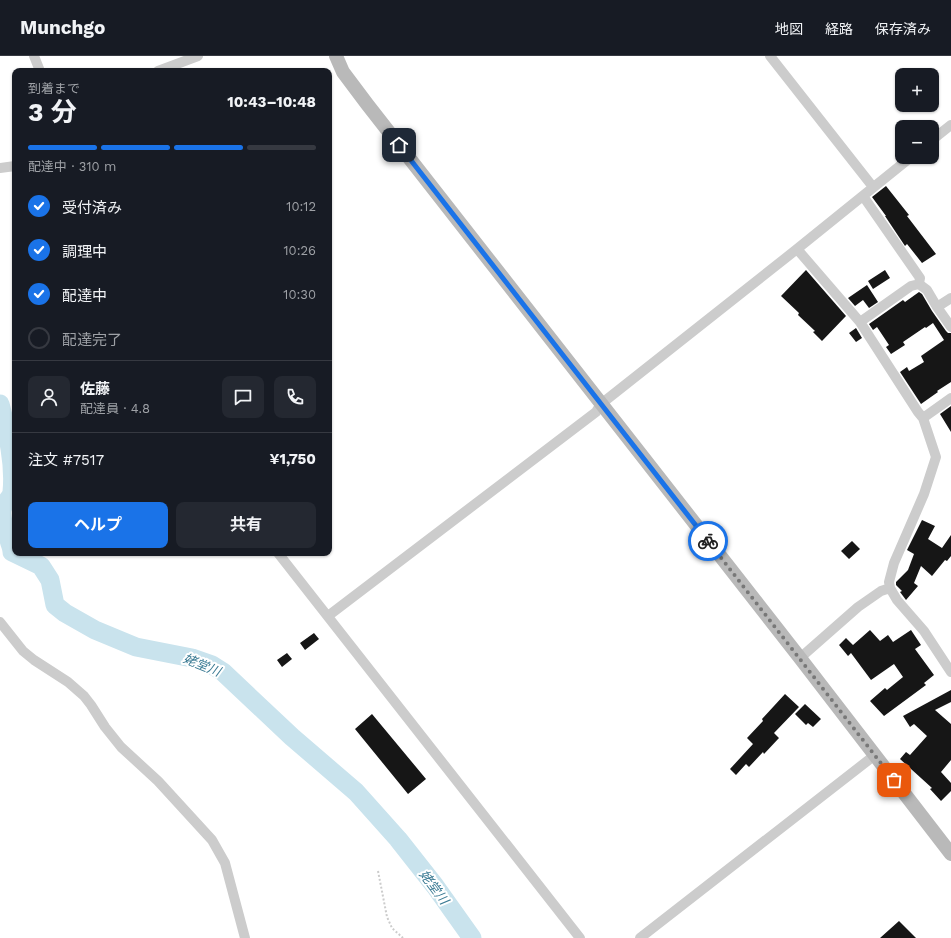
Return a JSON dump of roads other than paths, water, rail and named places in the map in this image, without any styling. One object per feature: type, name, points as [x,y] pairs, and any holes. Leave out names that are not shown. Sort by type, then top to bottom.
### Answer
[{"type":"street","points":[[34,56],[39,68]]},
{"type":"street","points":[[166,68],[198,56]]},
{"type":"street","points":[[336,56],[343,72],[367,104],[800,658],[951,854]]},
{"type":"street","points":[[770,56],[873,187]]},
{"type":"street","points":[[939,134],[951,125]]},
{"type":"street","points":[[328,616],[596,412],[601,404],[902,164]]},
{"type":"street","points":[[0,168],[12,166]]},
{"type":"street","points":[[862,196],[920,278],[919,284]]},
{"type":"street","points":[[797,249],[860,322],[923,418],[936,457],[924,494],[894,563],[889,582],[890,588],[896,600],[924,631],[951,672]]},
{"type":"street","points":[[919,284],[927,290],[951,327]]},
{"type":"street","points":[[860,322],[911,286],[919,284]]},
{"type":"street","points":[[937,307],[951,298]]},
{"type":"street","points":[[923,418],[951,398]]},
{"type":"street","points":[[280,556],[580,938]]},
{"type":"street","points":[[800,658],[871,597],[890,588]]},
{"type":"street","points":[[0,622],[23,651],[68,682],[84,696],[120,748],[158,781],[212,840],[225,863],[245,938]]},
{"type":"street","points":[[640,938],[875,755]]},
{"type":"waterway","name":"姥堂川","points":[[0,404],[10,447],[12,470]]},
{"type":"waterway","name":"姥堂川","points":[[12,492],[2,508],[2,518],[12,552]]},
{"type":"waterway","name":"姥堂川","points":[[20,556],[41,566],[50,580],[55,605],[65,613],[95,630],[136,647],[192,658],[212,665],[223,672],[292,737],[356,792],[398,839],[435,886],[472,938]]}]
